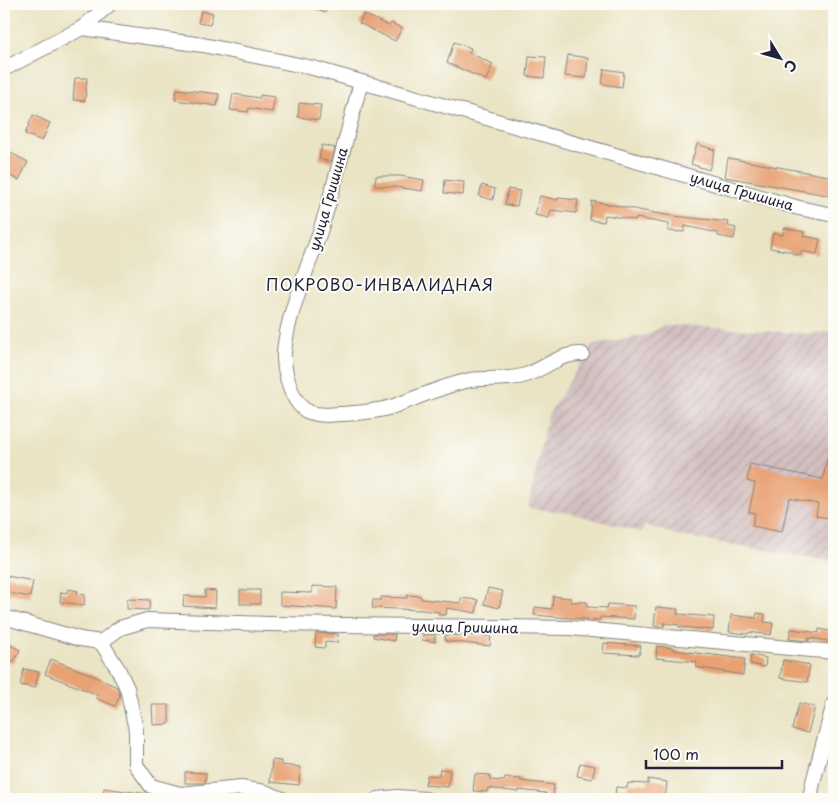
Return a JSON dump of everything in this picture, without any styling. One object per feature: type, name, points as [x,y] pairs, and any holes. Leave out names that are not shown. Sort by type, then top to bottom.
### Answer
[{"type":"street","points":[[4,69],[82,28],[110,4]]},
{"type":"street","name":"улица Гришина","points":[[82,28],[203,45],[313,68],[799,208],[834,215]]},
{"type":"street","name":"улица Гришина","points":[[361,82],[328,206],[291,319],[284,353],[290,391],[299,405],[307,411],[323,416],[362,413],[388,408],[452,385],[472,380],[525,375],[552,361],[571,354],[582,354]]},
{"type":"street","points":[[4,617],[80,639],[101,642],[118,669],[127,688],[136,730],[136,765],[151,786],[180,794],[241,788],[265,792],[282,799]]},
{"type":"street","name":"улица Гришина","points":[[101,642],[120,628],[147,620],[269,624],[570,628],[834,652]]},
{"type":"street","points":[[810,799],[834,703]]},
{"type":"street","points":[[378,799],[397,797],[426,799]]},
{"type":"shaded area","points":[[664,325],[814,334],[834,330],[834,560],[679,536],[645,525],[641,532],[569,513],[528,508],[547,417],[592,345],[647,335]]},
{"type":"building","points":[[304,4],[329,4],[325,13]]},
{"type":"building","points":[[201,11],[213,13],[210,25],[198,23]]},
{"type":"building","points":[[364,14],[389,26],[391,23],[402,28],[395,41],[359,23]]},
{"type":"building","points":[[454,42],[471,48],[469,53],[493,64],[486,80],[447,63]]},
{"type":"building","points":[[568,55],[588,58],[586,78],[565,76]]},
{"type":"building","points":[[529,56],[546,57],[544,78],[527,76]]},
{"type":"building","points":[[604,69],[624,72],[622,87],[602,84]]},
{"type":"building","points":[[75,78],[87,78],[85,101],[73,100]]},
{"type":"building","points":[[177,89],[219,94],[217,106],[175,100]]},
{"type":"building","points":[[233,94],[260,98],[260,95],[275,97],[272,112],[249,108],[248,112],[230,110]]},
{"type":"building","points":[[299,103],[321,105],[319,120],[298,117]]},
{"type":"building","points":[[33,115],[50,123],[42,141],[25,134]]},
{"type":"building","points":[[697,144],[715,150],[709,170],[691,164]]},
{"type":"building","points":[[322,145],[335,148],[331,162],[319,159]]},
{"type":"building","points":[[9,152],[28,162],[19,180],[6,174],[8,169],[4,167],[4,163]]},
{"type":"building","points":[[728,158],[834,177],[832,196],[725,177]]},
{"type":"building","points":[[376,176],[400,176],[424,180],[422,191],[375,186]]},
{"type":"building","points":[[445,180],[464,182],[463,195],[444,193]]},
{"type":"building","points":[[482,185],[495,189],[493,200],[479,196]]},
{"type":"building","points":[[508,189],[520,191],[517,206],[505,205]]},
{"type":"building","points":[[540,196],[558,200],[558,198],[578,200],[576,213],[551,210],[549,218],[535,215]]},
{"type":"building","points":[[592,201],[665,215],[729,222],[728,226],[736,228],[734,239],[718,236],[718,233],[685,226],[684,232],[668,231],[669,224],[636,218],[636,220],[605,215],[604,222],[590,220]]},
{"type":"building","points":[[784,228],[804,232],[803,236],[820,239],[817,254],[801,251],[800,255],[792,254],[793,252],[770,248],[773,233],[783,235]]},
{"type":"building","points":[[831,439],[834,439],[834,519],[816,516],[818,504],[789,498],[782,532],[752,526],[755,513],[749,512],[755,483],[747,481],[750,464],[823,479]]},
{"type":"building","points":[[7,576],[33,581],[30,597],[4,592]]},
{"type":"building","points":[[312,586],[337,587],[336,609],[280,605],[280,592],[312,593]]},
{"type":"building","points":[[488,588],[503,591],[499,608],[484,604]]},
{"type":"building","points":[[68,589],[85,595],[84,605],[60,602],[61,592],[67,593]]},
{"type":"building","points":[[205,590],[216,591],[215,608],[183,606],[184,596],[205,597]]},
{"type":"building","points":[[240,590],[260,590],[260,604],[240,604]]},
{"type":"building","points":[[407,595],[421,596],[421,599],[461,603],[461,598],[478,600],[476,613],[447,608],[446,615],[439,615],[439,612],[422,610],[372,608],[373,600],[381,600],[381,597],[407,598]]},
{"type":"building","points":[[553,596],[571,598],[571,602],[587,602],[587,607],[607,608],[608,604],[635,606],[634,619],[600,617],[600,620],[534,615],[535,607],[552,609]]},
{"type":"building","points":[[127,599],[150,600],[149,610],[127,609]]},
{"type":"building","points":[[656,607],[678,609],[677,614],[714,617],[713,630],[679,627],[679,625],[664,623],[664,627],[654,626]]},
{"type":"building","points":[[757,613],[765,614],[764,622],[773,623],[771,635],[729,632],[731,615],[756,618]]},
{"type":"building","points":[[791,629],[819,633],[819,629],[834,632],[834,642],[809,638],[809,641],[789,639]]},
{"type":"building","points":[[316,633],[338,634],[337,643],[325,642],[325,648],[315,647]]},
{"type":"building","points":[[373,634],[395,634],[394,641],[373,637]]},
{"type":"building","points":[[423,635],[435,635],[435,642],[422,640]]},
{"type":"building","points":[[445,635],[491,636],[490,646],[445,641]]},
{"type":"building","points":[[6,643],[20,650],[13,663],[4,658]]},
{"type":"building","points":[[604,643],[641,646],[639,655],[603,653]]},
{"type":"building","points":[[657,646],[673,648],[673,650],[745,659],[743,675],[696,667],[697,662],[656,658]]},
{"type":"building","points":[[751,655],[766,658],[765,667],[750,664]]},
{"type":"building","points":[[51,659],[117,687],[120,696],[115,706],[96,698],[98,695],[45,674]]},
{"type":"building","points":[[783,660],[810,665],[807,682],[780,678]]},
{"type":"building","points":[[24,669],[39,672],[35,688],[20,685]]},
{"type":"building","points":[[799,703],[815,707],[808,733],[792,729]]},
{"type":"building","points":[[152,705],[169,705],[169,724],[153,725]]},
{"type":"building","points":[[272,760],[281,761],[281,765],[300,767],[299,785],[270,782]]},
{"type":"building","points":[[580,763],[595,766],[592,779],[577,776]]},
{"type":"building","points":[[440,769],[450,770],[448,787],[425,785],[427,775],[439,776]]},
{"type":"building","points":[[185,772],[206,773],[205,783],[185,783]]},
{"type":"building","points":[[475,774],[490,775],[490,780],[504,781],[505,778],[521,779],[521,781],[554,785],[553,797],[545,797],[546,793],[519,790],[519,792],[488,788],[487,792],[473,791]]},
{"type":"building","points":[[648,779],[667,782],[665,799],[615,796],[616,787],[627,788],[628,783],[648,784]]},
{"type":"building","points":[[104,788],[148,794],[149,799],[102,799]]},
{"type":"district","name":"ПОКРОВО-ИНВАЛИДНАЯ","points":[[380,284]]}]
